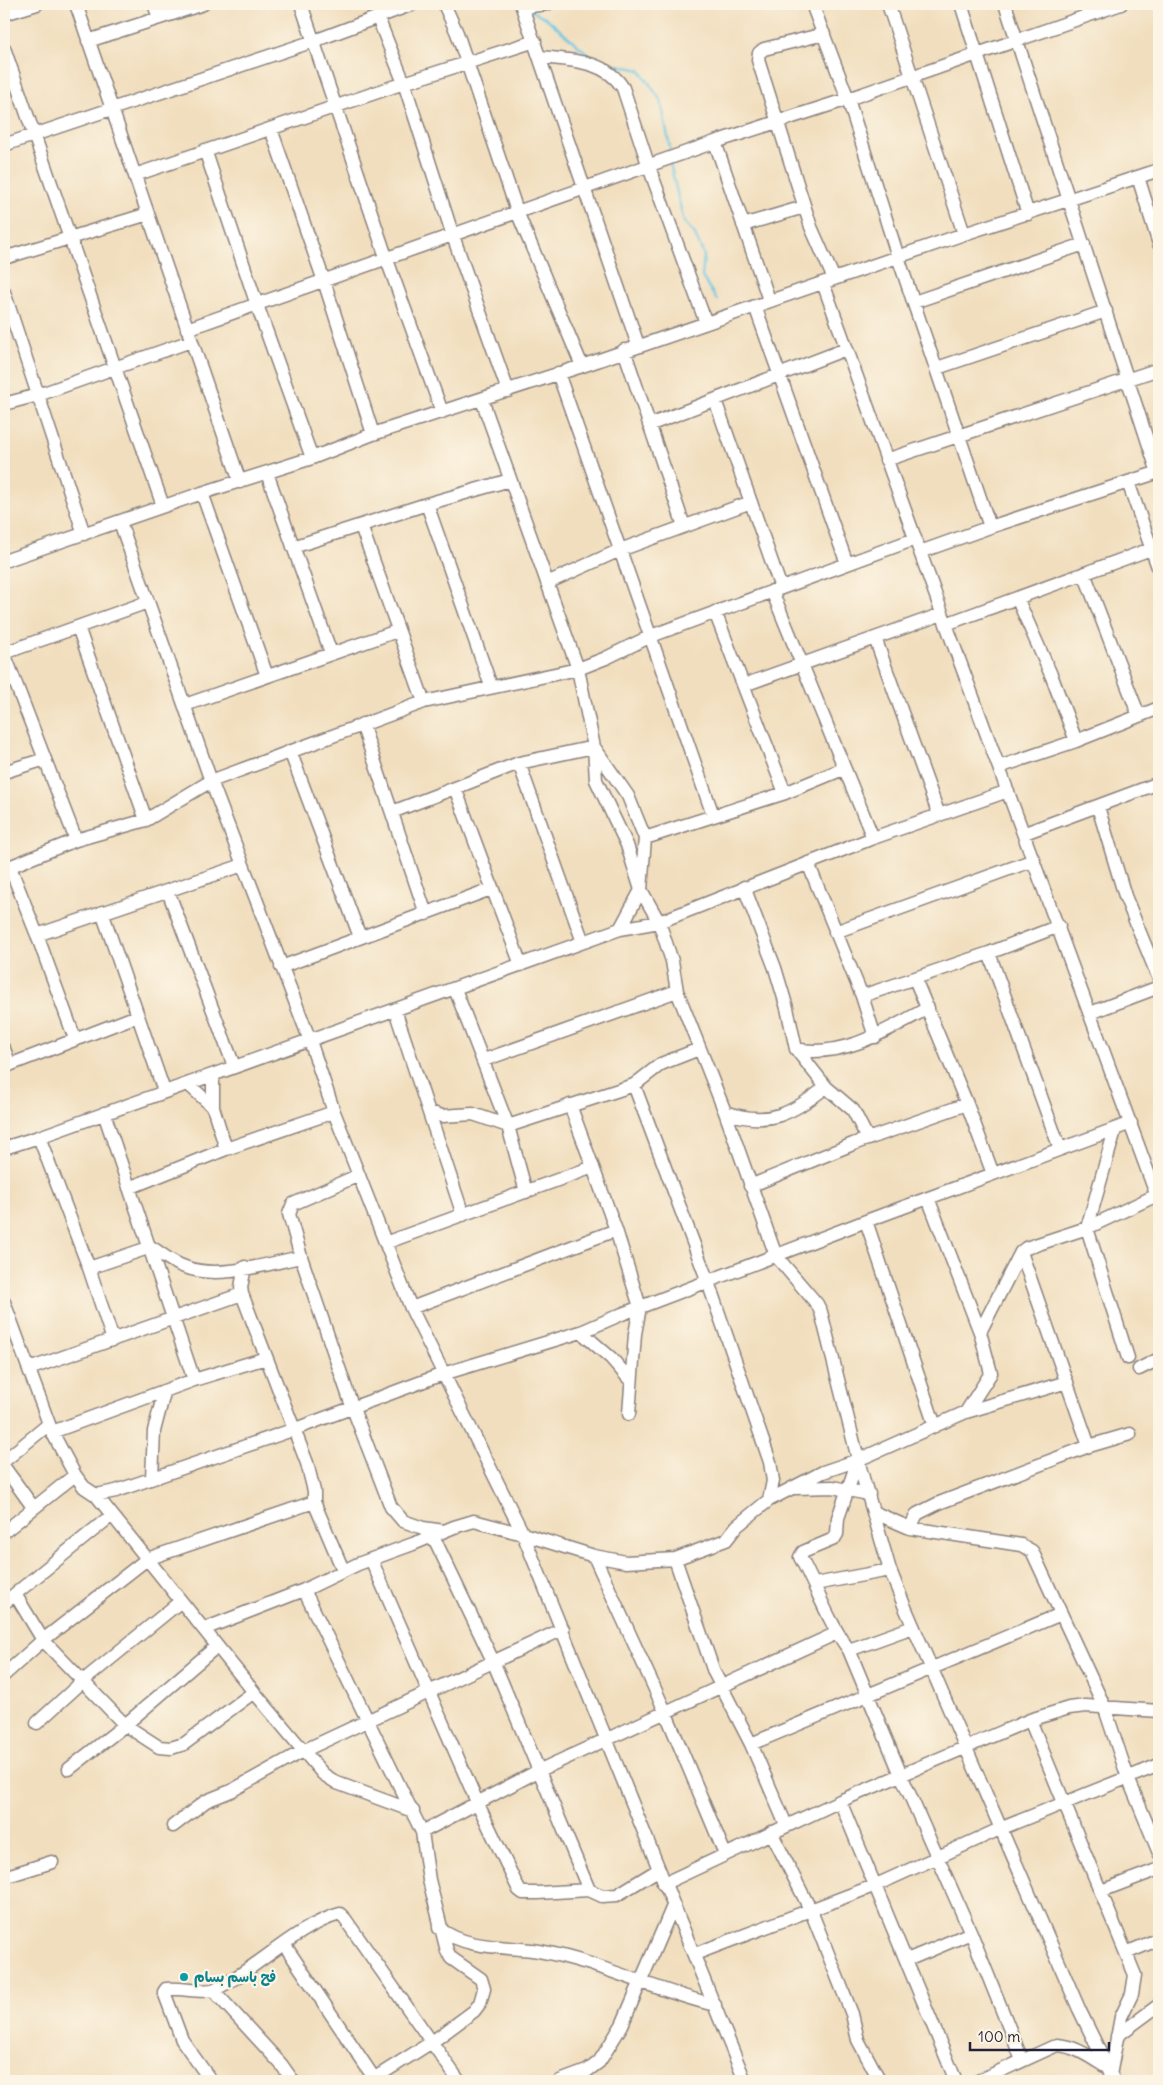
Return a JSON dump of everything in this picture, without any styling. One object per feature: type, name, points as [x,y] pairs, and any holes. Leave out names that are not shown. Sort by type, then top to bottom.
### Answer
[{"type":"street","points":[[4,14],[37,4]]},
{"type":"street","points":[[76,4],[240,482]]},
{"type":"street","points":[[154,4],[159,18]]},
{"type":"street","points":[[88,41],[203,4]]},
{"type":"street","points":[[301,4],[386,257],[442,412]]},
{"type":"street","points":[[4,145],[314,42],[413,4]]},
{"type":"street","points":[[444,4],[457,34],[518,214],[582,366]]},
{"type":"street","points":[[547,4],[522,5],[638,345]]},
{"type":"street","points":[[812,4],[848,99],[898,257],[990,527]]},
{"type":"street","points":[[888,4],[964,234]]},
{"type":"street","points":[[962,4],[1028,214]]},
{"type":"street","points":[[920,552],[990,527],[1159,473],[1005,4]]},
{"type":"street","points":[[4,404],[38,395],[114,368],[257,305],[386,257],[518,214],[715,142],[848,99],[977,52],[1121,4]]},
{"type":"street","points":[[378,18],[404,82],[453,236],[508,391]]},
{"type":"street","points":[[824,34],[764,49],[759,53],[758,60],[820,252],[846,349],[1090,1014],[1131,1123],[1155,1179],[1158,1198],[1087,1228],[1038,1243],[1021,1252],[980,1332]]},
{"type":"street","points":[[135,174],[404,82],[535,41]]},
{"type":"street","points":[[4,48],[8,71],[34,135],[163,506]]},
{"type":"street","points":[[541,57],[583,61],[617,78],[623,88],[649,167],[706,323]]},
{"type":"street","points":[[271,129],[324,281],[373,434]]},
{"type":"street","points":[[715,142],[769,300]]},
{"type":"street","points":[[204,150],[312,458]]},
{"type":"street","points":[[5,557],[84,534],[202,493],[312,458],[373,434],[482,400],[769,300],[1159,170]]},
{"type":"street","points":[[1138,177],[1156,223],[1159,244]]},
{"type":"street","points":[[743,225],[804,207]]},
{"type":"street","points":[[4,258],[148,214]]},
{"type":"street","points":[[914,302],[1084,244]]},
{"type":"street","points":[[4,292],[84,534]]},
{"type":"street","points":[[755,306],[847,564]]},
{"type":"street","points":[[937,368],[1106,311]]},
{"type":"street","points":[[649,425],[846,349]]},
{"type":"street","points":[[624,350],[684,526]]},
{"type":"street","points":[[886,460],[1159,369]]},
{"type":"street","points":[[558,373],[713,815]]},
{"type":"street","points":[[482,400],[578,669],[594,747],[596,780],[627,845],[641,890],[659,922],[672,961],[677,991],[725,1112],[776,1256],[817,1304],[820,1312],[858,1460],[890,1570],[965,1748],[1002,1828],[1080,2009],[1112,2076]]},
{"type":"street","points":[[715,400],[751,502],[777,590],[802,664],[874,838]]},
{"type":"street","points":[[267,473],[331,653]]},
{"type":"street","points":[[294,547],[427,504],[510,480]]},
{"type":"street","points":[[1128,482],[1156,547],[1159,570]]},
{"type":"street","points":[[202,493],[267,676]]},
{"type":"street","points":[[547,583],[620,550],[751,502]]},
{"type":"street","points":[[427,504],[492,686]]},
{"type":"street","points":[[120,522],[243,865],[310,1038],[334,1112],[411,1308],[442,1374],[523,1534],[563,1629],[663,1884],[695,1954],[745,2081]]},
{"type":"street","points":[[361,526],[424,702]]},
{"type":"street","points":[[74,1039],[37,935],[7,868],[76,840],[146,820],[212,780],[362,724],[424,702],[578,669],[606,658],[651,636],[915,539]]},
{"type":"street","points":[[744,685],[875,638],[1017,598],[1156,547]]},
{"type":"street","points":[[1084,573],[1140,716]]},
{"type":"street","points":[[1017,598],[1052,677],[1076,741]]},
{"type":"street","points":[[76,840],[4,653],[148,602]]},
{"type":"street","points":[[716,612],[785,793]]},
{"type":"street","points":[[78,627],[146,820]]},
{"type":"street","points":[[185,705],[397,631]]},
{"type":"street","points":[[875,638],[939,815]]},
{"type":"street","points":[[999,767],[1076,741],[1159,708]]},
{"type":"street","points":[[362,724],[426,914]]},
{"type":"street","points":[[392,812],[520,763],[594,747]]},
{"type":"street","points":[[594,747],[628,796],[645,838],[641,890],[620,929]]},
{"type":"street","points":[[290,751],[360,937]]},
{"type":"street","points":[[4,772],[45,759]]},
{"type":"street","points":[[520,763],[583,942]]},
{"type":"street","points":[[645,838],[785,793],[844,769]]},
{"type":"street","points":[[1025,833],[1159,783]]},
{"type":"street","points":[[455,788],[491,889],[521,965]]},
{"type":"street","points":[[4,1148],[620,929],[659,922],[744,887],[874,838],[1008,791]]},
{"type":"street","points":[[1098,807],[1125,896],[1159,979]]},
{"type":"street","points":[[835,932],[1034,860]]},
{"type":"street","points":[[808,863],[862,996],[875,1036]]},
{"type":"street","points":[[37,935],[243,865]]},
{"type":"street","points":[[744,887],[788,1008],[796,1049],[826,1087],[853,1110],[868,1139]]},
{"type":"street","points":[[281,967],[491,889]]},
{"type":"street","points":[[168,891],[234,1066]]},
{"type":"street","points":[[102,912],[164,1091]]},
{"type":"street","points":[[862,996],[915,979],[1059,926]]},
{"type":"street","points":[[989,952],[1060,1149]]},
{"type":"street","points":[[915,979],[967,1104],[993,1174]]},
{"type":"street","points":[[1090,1014],[1159,987]]},
{"type":"street","points":[[455,989],[508,1126],[526,1192]]},
{"type":"street","points":[[484,1060],[677,991]]},
{"type":"street","points":[[796,1049],[824,1052],[875,1036],[928,1008]]},
{"type":"street","points":[[394,1010],[463,1214]]},
{"type":"street","points":[[4,1049],[7,1066],[137,1016]]},
{"type":"street","points":[[429,1112],[442,1116],[473,1114],[508,1126],[634,1085],[661,1064],[699,1049]]},
{"type":"street","points":[[213,1075],[213,1107],[226,1149]]},
{"type":"street","points":[[188,1084],[213,1107]]},
{"type":"street","points":[[634,1085],[708,1282],[773,1472],[774,1480],[769,1500]]},
{"type":"street","points":[[725,1112],[746,1119],[781,1114],[801,1106],[826,1087]]},
{"type":"street","points":[[750,1186],[868,1139],[967,1104]]},
{"type":"street","points":[[570,1105],[616,1230],[640,1307],[635,1334],[630,1414]]},
{"type":"street","points":[[129,1188],[226,1149],[334,1112]]},
{"type":"street","points":[[104,1113],[151,1247],[194,1380]]},
{"type":"street","points":[[96,1494],[116,1491],[295,1429],[352,1406],[442,1374],[582,1332],[640,1307],[1131,1123]]},
{"type":"street","points":[[1115,1130],[1087,1228],[1128,1358]]},
{"type":"street","points":[[39,1137],[89,1268],[113,1340]]},
{"type":"street","points":[[385,1243],[593,1167]]},
{"type":"street","points":[[359,1175],[332,1185],[290,1208],[289,1214],[301,1257],[352,1406],[395,1514],[403,1521],[439,1534],[589,1890]]},
{"type":"street","points":[[928,1198],[980,1332],[991,1373],[966,1412]]},
{"type":"street","points":[[866,1221],[935,1426]]},
{"type":"street","points":[[411,1308],[616,1230]]},
{"type":"street","points":[[151,1247],[173,1262],[204,1272],[301,1257]]},
{"type":"street","points":[[89,1268],[151,1247]]},
{"type":"street","points":[[1021,1252],[1089,1446]]},
{"type":"street","points":[[245,1267],[242,1294],[310,1472],[314,1502],[343,1570]]},
{"type":"street","points":[[29,1369],[242,1294]]},
{"type":"street","points":[[4,1302],[7,1322],[29,1369],[51,1428],[75,1475],[84,1487],[96,1494],[254,1692],[303,1751],[330,1779],[413,1811]]},
{"type":"street","points":[[582,1332],[612,1358],[631,1381]]},
{"type":"street","points":[[4,1461],[51,1428],[164,1393],[194,1380],[266,1358]]},
{"type":"street","points":[[1139,1369],[1159,1359]]},
{"type":"street","points":[[204,1629],[304,1590],[343,1570],[474,1521],[594,1556],[626,1562],[675,1559],[726,1540],[737,1526],[769,1500],[823,1472],[858,1460],[966,1412],[1067,1382]]},
{"type":"street","points":[[152,1478],[154,1431],[164,1393]]},
{"type":"street","points":[[910,1528],[917,1514],[923,1510],[1089,1446],[1130,1434]]},
{"type":"street","points":[[858,1460],[838,1518],[837,1534],[834,1538],[803,1552],[800,1557],[815,1584],[837,1633],[850,1650],[901,1775],[972,1933],[1022,2060]]},
{"type":"street","points":[[4,1467],[33,1507]]},
{"type":"street","points":[[4,1532],[75,1475]]},
{"type":"street","points":[[793,1488],[832,1487],[869,1494]]},
{"type":"street","points":[[4,1675],[43,1640],[147,1559],[314,1502]]},
{"type":"street","points":[[873,1512],[910,1528],[1021,1545],[1032,1551],[1104,1706],[1128,1778],[1159,1853]]},
{"type":"street","points":[[4,1603],[112,1515]]},
{"type":"street","points":[[594,1556],[665,1711],[725,1854]]},
{"type":"street","points":[[371,1559],[431,1692],[476,1802],[519,1890],[523,1893],[589,1890],[602,1896],[617,1895],[658,1870]]},
{"type":"street","points":[[675,1559],[721,1685],[751,1744],[786,1825]]},
{"type":"street","points":[[815,1584],[890,1570]]},
{"type":"street","points":[[284,1944],[373,2080],[432,2042],[474,2011],[480,2003],[484,1989],[481,1979],[451,1958],[440,1928],[428,1880],[422,1832],[304,1590]]},
{"type":"street","points":[[15,1594],[43,1640],[125,1725],[159,1747],[172,1748],[184,1744],[254,1692]]},
{"type":"street","points":[[37,1723],[83,1681],[180,1601]]},
{"type":"street","points":[[751,1744],[932,1670],[1061,1614]]},
{"type":"street","points":[[850,1650],[913,1626]]},
{"type":"street","points":[[172,1826],[206,1801],[231,1791],[303,1751],[563,1629]]},
{"type":"street","points":[[422,1832],[538,1771],[837,1633]]},
{"type":"street","points":[[69,1769],[125,1725],[217,1646]]},
{"type":"street","points":[[663,1884],[786,1825],[1030,1720],[1069,1708],[1104,1706],[1159,1712]]},
{"type":"street","points":[[1030,1720],[1126,1953],[1135,1981],[1117,2036],[1112,2076]]},
{"type":"street","points":[[695,1954],[876,1885],[1002,1828],[1159,1765]]},
{"type":"street","points":[[840,1801],[956,2081]]},
{"type":"street","points":[[771,1832],[811,1910],[852,2014],[858,2040],[880,2081]]},
{"type":"street","points":[[4,1877],[52,1862]]},
{"type":"street","points":[[1101,1891],[1159,1869]]},
{"type":"street","points":[[560,2081],[587,2071],[599,2062],[622,2025],[673,1906]]},
{"type":"street","points":[[211,2081],[182,2040],[164,1992],[168,1988],[213,1990],[322,1921],[340,1914],[459,2081]]},
{"type":"street","points":[[440,1928],[457,1939],[495,1947],[540,1951],[604,1968],[641,1982],[715,2005]]},
{"type":"street","points":[[907,1960],[972,1933]]},
{"type":"street","points":[[1126,1953],[1159,1939]]},
{"type":"street","points":[[213,1990],[281,2064],[293,2081]]},
{"type":"street","points":[[1117,2036],[1159,2005]]},
{"type":"street","points":[[978,2081],[1057,2045],[1066,2046],[1112,2076]]},
{"type":"waterway","points":[[531,11],[545,17],[595,60],[640,70],[661,101],[671,153]]},
{"type":"waterway","points":[[670,163],[684,222],[694,233],[704,255],[702,277],[717,300]]},
{"type":"place","name":"فح باسم بسام","points":[[184,1977]]}]
